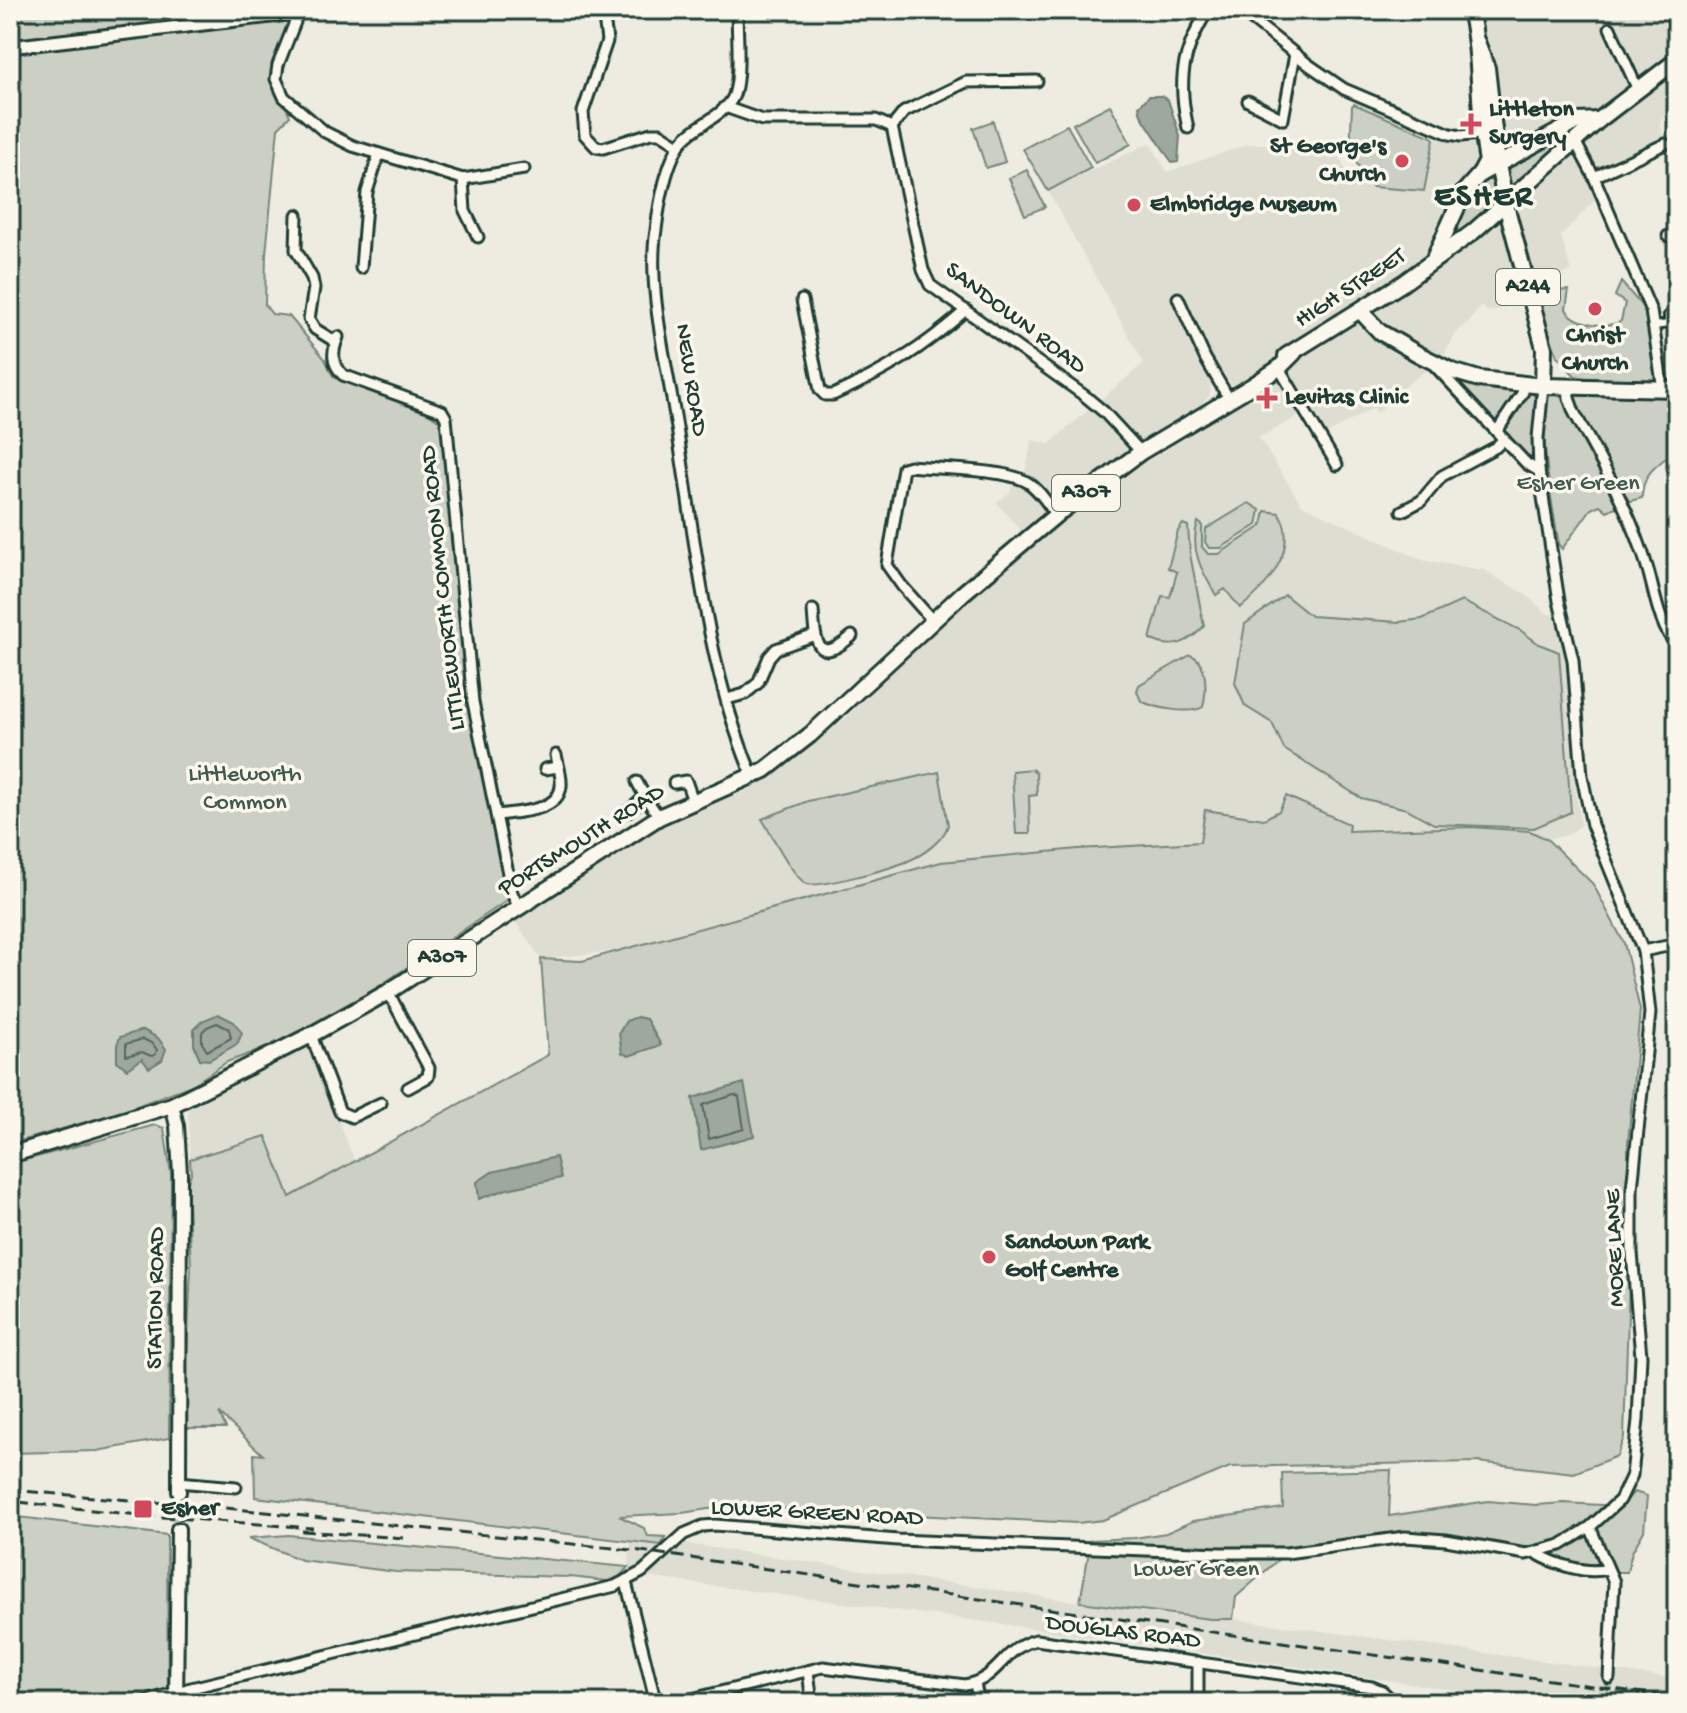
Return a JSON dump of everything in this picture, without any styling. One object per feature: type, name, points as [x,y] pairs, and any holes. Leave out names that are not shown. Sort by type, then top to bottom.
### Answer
[{"type":"main road","name":"A244","points":[[1470,10],[1488,133],[1540,327],[1544,358],[1543,386]]},
{"type":"main road","name":"HIGH STREET","points":[[1228,396],[1260,369],[1294,353],[1432,262],[1506,205],[1599,120],[1677,60]]},
{"type":"main road","name":"HIGH STREET","points":[[1432,262],[1464,192],[1480,174],[1578,121],[1599,120]]},
{"type":"main road","name":"A244","points":[[1480,174],[1487,161],[1488,133]]},
{"type":"main road","points":[[1365,308],[1364,315],[1380,332]]},
{"type":"main road","points":[[1344,321],[1380,332],[1429,360],[1464,375],[1543,386],[1670,389]]},
{"type":"main road","name":"HIGH STREET","points":[[1228,396],[1279,368],[1294,353]]},
{"type":"main road","points":[[1525,384],[1544,358],[1558,379],[1568,385]]},
{"type":"main road","name":"PORTSMOUTH ROAD","points":[[10,1155],[172,1105],[311,1035],[388,992],[659,817],[753,777],[810,735],[933,621],[1056,515],[1141,452],[1228,396]]},
{"type":"main road","name":"STATION ROAD","points":[[172,1105],[177,1126],[180,1173],[178,1487]]},
{"type":"main road","points":[[176,1697],[178,1529]]},
{"type":"street","points":[[10,47],[288,14],[294,10],[295,22],[278,65],[276,79],[279,90],[325,132],[353,146],[463,179],[524,169]]},
{"type":"street","points":[[603,10],[607,41],[583,112],[585,135],[596,147],[603,148],[651,133],[660,133],[679,145],[695,128],[725,107],[734,94],[735,86],[737,10]]},
{"type":"street","points":[[1188,128],[1181,100],[1181,71],[1193,34],[1208,10]]},
{"type":"street","points":[[1240,10],[1295,54],[1350,92],[1450,134],[1488,133]]},
{"type":"street","points":[[1610,28],[1638,90]]},
{"type":"street","points":[[1248,101],[1283,122],[1295,54]]},
{"type":"street","points":[[1022,81],[1022,93]]},
{"type":"street","points":[[725,107],[762,120],[876,120],[892,127],[904,112],[966,82],[1037,81]]},
{"type":"street","name":"SANDOWN ROAD","points":[[892,127],[926,279],[930,285],[1085,396],[1141,452]]},
{"type":"street","points":[[1575,141],[1594,177],[1655,326],[1670,389]]},
{"type":"street","points":[[1594,177],[1665,144]]},
{"type":"street","name":"NEW ROAD","points":[[679,145],[674,154],[655,232],[654,275],[700,572],[727,699],[753,777]]},
{"type":"street","points":[[361,268],[367,192],[379,154]]},
{"type":"street","points":[[463,179],[463,203],[477,238]]},
{"type":"street","name":"LITTLEWORTH COMMON ROAD","points":[[297,215],[296,250],[312,278],[314,288],[309,319],[315,329],[337,339],[334,367],[343,375],[442,411],[446,418],[473,702],[512,893],[518,906]]},
{"type":"street","points":[[1178,298],[1205,358],[1228,396]]},
{"type":"street","points":[[802,300],[820,390],[825,395],[833,395],[883,373],[966,310]]},
{"type":"street","points":[[1655,326],[1668,324],[1668,315],[1677,314]]},
{"type":"street","points":[[1429,360],[1527,464],[1539,471]]},
{"type":"street","points":[[1279,368],[1337,465]]},
{"type":"street","points":[[1402,511],[1421,501],[1442,476],[1496,447],[1525,384]]},
{"type":"street","points":[[1568,385],[1574,412],[1627,509],[1664,626],[1677,644]]},
{"type":"street","points":[[1543,386],[1538,438],[1539,471],[1559,601],[1573,660],[1582,776],[1592,825],[1614,886],[1643,951],[1677,944]]},
{"type":"street","points":[[933,621],[887,565],[903,468],[910,466],[1001,475],[1025,481],[1056,515]]},
{"type":"street","points":[[813,610],[815,635],[820,649],[826,652],[852,636]]},
{"type":"street","points":[[727,699],[745,694],[758,683],[769,657],[783,639],[815,635]]},
{"type":"street","points":[[497,815],[550,804],[558,797],[561,789],[556,755]]},
{"type":"street","points":[[545,769],[558,767]]},
{"type":"street","points":[[674,783],[686,781],[693,801]]},
{"type":"street","points":[[637,782],[659,817]]},
{"type":"street","points":[[627,812],[645,797]]},
{"type":"street","name":"MORE LANE","points":[[1486,1547],[1512,1553],[1536,1553],[1561,1545],[1590,1527],[1620,1500],[1632,1475],[1641,1356],[1632,1253],[1632,1189],[1650,1013],[1643,951]]},
{"type":"street","points":[[388,992],[429,1068],[428,1077],[408,1088]]},
{"type":"street","points":[[311,1035],[340,1112],[352,1117],[381,1103]]},
{"type":"street","points":[[178,1487],[236,1487]]},
{"type":"street","name":"LOWER GREEN ROAD","points":[[141,1703],[176,1697],[626,1582],[642,1572],[676,1539],[703,1526],[885,1540],[1221,1553],[1296,1553],[1405,1537],[1486,1547]]},
{"type":"street","points":[[1590,1527],[1614,1582],[1609,1678]]},
{"type":"street","points":[[1536,1553],[1593,1571],[1607,1569]]},
{"type":"street","points":[[626,1582],[656,1703]]},
{"type":"street","name":"DOUGLAS ROAD","points":[[975,1684],[991,1676],[1017,1646],[1036,1640],[1372,1687],[1382,1691],[1395,1703]]},
{"type":"street","points":[[1198,1662],[1198,1703]]},
{"type":"street","points":[[675,1703],[831,1667],[975,1684],[979,1703]]},
{"type":"street","points":[[808,1671],[812,1703]]},
{"type":"shaded area","points":[[1464,10],[1677,10],[1677,107],[1660,122],[1666,146],[1600,178],[1598,196],[1561,236],[1571,271],[1534,285],[1525,301],[1489,312],[1481,306],[1470,321],[1458,330],[1442,358],[1399,391],[1377,413],[1373,408],[1327,434],[1311,409],[1259,438],[1302,505],[1422,560],[1484,570],[1525,594],[1547,614],[1553,615],[1566,643],[1576,794],[1581,825],[1568,835],[1547,839],[1529,831],[1393,828],[1078,849],[941,862],[624,950],[541,959],[515,921],[658,827],[706,803],[746,791],[772,777],[843,720],[975,591],[1022,552],[1144,463],[1244,402],[1207,351],[1202,365],[1211,384],[1210,395],[1203,403],[1058,502],[1021,531],[996,502],[1010,493],[1012,483],[1025,473],[1032,440],[1049,444],[1144,363],[1048,191],[1150,143],[1167,172],[1249,144],[1264,144],[1339,155],[1350,182],[1360,186],[1424,191],[1434,139],[1478,130],[1472,44]]},
{"type":"shaded area","points":[[310,1045],[355,1162],[290,1197],[266,1136],[190,1159],[188,1111],[191,1106]]},
{"type":"shaded area","points":[[632,1536],[1080,1602],[1210,1619],[1233,1619],[1677,1679],[1677,1703],[1544,1703],[1001,1624],[647,1577],[628,1567]]},
{"type":"green space","name":"Littleworth Common","points":[[10,10],[295,10],[280,63],[281,89],[290,116],[278,128],[266,254],[265,305],[272,314],[289,316],[325,359],[333,376],[428,413],[440,421],[469,706],[508,900],[351,1005],[266,1048],[227,1062],[194,1084],[124,1111],[10,1144]]},
{"type":"green space","points":[[1354,104],[1434,139],[1424,191],[1372,187],[1350,153]]},
{"type":"green space","points":[[1110,105],[1131,144],[1095,163],[1073,124]]},
{"type":"green space","points":[[993,121],[1005,162],[986,168],[973,128]]},
{"type":"green space","points":[[1067,125],[1091,168],[1048,191],[1023,149]]},
{"type":"green space","points":[[1582,126],[1516,185],[1511,188],[1507,167]]},
{"type":"green space","points":[[1027,170],[1045,207],[1025,215],[1009,178]]},
{"type":"green space","points":[[1486,179],[1495,182],[1498,201],[1457,237],[1453,237],[1464,205],[1474,189]]},
{"type":"green space","points":[[1621,282],[1648,313],[1657,380],[1575,376],[1557,356],[1536,292],[1569,290],[1566,309],[1570,314],[1591,324],[1608,325],[1621,321],[1625,303],[1615,296]]},
{"type":"green space","name":"Esher Green","points":[[1441,368],[1520,390],[1498,424],[1495,424]]},
{"type":"green space","name":"Esher Green","points":[[1526,391],[1533,392],[1535,399],[1532,462],[1503,430]]},
{"type":"green space","name":"Esher Green","points":[[1561,391],[1620,505],[1607,511],[1600,505],[1591,509],[1562,549],[1550,489],[1544,421],[1551,392]]},
{"type":"green space","name":"Esher Green","points":[[1577,392],[1677,396],[1677,449],[1648,475],[1642,498],[1626,502],[1574,404]]},
{"type":"green space","points":[[1249,503],[1260,510],[1257,525],[1221,548],[1209,548],[1205,542],[1206,529]]},
{"type":"green space","points":[[1265,511],[1279,513],[1286,540],[1283,553],[1270,578],[1240,608],[1225,589],[1216,595],[1206,578],[1196,551],[1198,522],[1202,525],[1202,547],[1208,554],[1219,554],[1262,526]]},
{"type":"green space","points":[[1183,524],[1188,526],[1190,554],[1204,626],[1186,641],[1173,645],[1158,643],[1150,639],[1162,596],[1170,597],[1177,572],[1168,568],[1178,531]]},
{"type":"green space","points":[[1285,595],[1311,616],[1399,622],[1422,619],[1462,601],[1559,652],[1571,812],[1534,828],[1434,824],[1407,809],[1361,798],[1284,749],[1272,723],[1245,706],[1235,683],[1245,624]]},
{"type":"green space","points":[[1190,655],[1203,669],[1203,707],[1172,710],[1141,701],[1137,691],[1139,685]]},
{"type":"green space","points":[[1032,769],[1036,773],[1037,795],[1029,796],[1030,834],[1016,834],[1012,771]]},
{"type":"green space","points":[[939,772],[948,825],[946,831],[932,846],[914,858],[873,872],[826,883],[807,884],[789,864],[762,819],[808,801]]},
{"type":"green space","points":[[1286,796],[1349,824],[1348,831],[1471,827],[1530,831],[1547,839],[1593,884],[1624,943],[1640,1010],[1628,1143],[1629,1283],[1624,1437],[1617,1456],[1574,1473],[1477,1462],[1230,1467],[1103,1520],[1078,1523],[728,1506],[682,1513],[619,1516],[644,1528],[648,1536],[666,1537],[661,1545],[255,1497],[254,1454],[263,1455],[219,1413],[226,1428],[184,1428],[191,1266],[187,1185],[191,1173],[190,1159],[266,1136],[290,1197],[548,1055],[541,959],[582,961],[941,862],[1078,849],[1200,842],[1205,810],[1264,819],[1279,811]]},
{"type":"green space","points":[[155,1125],[164,1128],[171,1174],[169,1438],[97,1451],[10,1453],[10,1164]]},
{"type":"green space","name":"Lower Green","points":[[1391,1470],[1389,1516],[1488,1501],[1622,1506],[1634,1492],[1647,1496],[1644,1531],[1632,1552],[1627,1572],[1614,1572],[1608,1562],[1589,1565],[1553,1556],[1535,1547],[1511,1547],[1448,1534],[1405,1532],[1281,1548],[1279,1559],[1236,1597],[1233,1619],[1210,1619],[1080,1602],[1091,1540],[1166,1533],[1193,1521],[1283,1508],[1282,1473]]},
{"type":"green space","points":[[10,1516],[167,1535],[168,1703],[10,1703]]},
{"type":"green space","points":[[288,1535],[628,1567],[615,1582],[570,1577],[396,1572],[301,1560],[248,1538]]},
{"type":"water","points":[[1149,96],[1161,96],[1168,100],[1180,136],[1178,162],[1173,163],[1169,158],[1141,115],[1139,106]]},
{"type":"water","points":[[218,1014],[234,1022],[242,1033],[237,1044],[209,1060],[200,1059],[194,1045],[194,1029],[202,1021]]},
{"type":"water","points":[[637,1017],[646,1019],[661,1045],[629,1056],[622,1053],[619,1033],[626,1021]]},
{"type":"water","points":[[143,1030],[158,1038],[166,1049],[162,1060],[149,1068],[142,1059],[127,1069],[117,1061],[120,1037]]},
{"type":"water","points":[[744,1083],[754,1136],[701,1150],[693,1098]]},
{"type":"water","points":[[556,1157],[561,1178],[507,1189],[479,1199],[477,1182],[492,1172]]},
{"type":"tunnel","points":[[178,1529],[179,1492]]},
{"type":"tunnel","points":[[1605,1701],[1609,1678]]},
{"type":"railway","points":[[10,1490],[236,1509],[641,1551],[1677,1698]]},
{"type":"railway","points":[[18,1502],[148,1516],[313,1528]]},
{"type":"railway","points":[[302,1531],[405,1538]]},
{"type":"place","name":"Littleton Surgery","points":[[1471,124]]},
{"type":"place","name":"St George's Church","points":[[1402,161]]},
{"type":"place","name":"Elmbridge Museum","points":[[1134,205]]},
{"type":"place","name":"Christ Church","points":[[1595,309]]},
{"type":"place","name":"Levitas Clinic","points":[[1267,398]]},
{"type":"place","name":"Sandown Park Golf Centre","points":[[989,1257]]},
{"type":"place","name":"Esher","points":[[143,1509]]},
{"type":"district","name":"ESHER","points":[[1484,198]]}]
